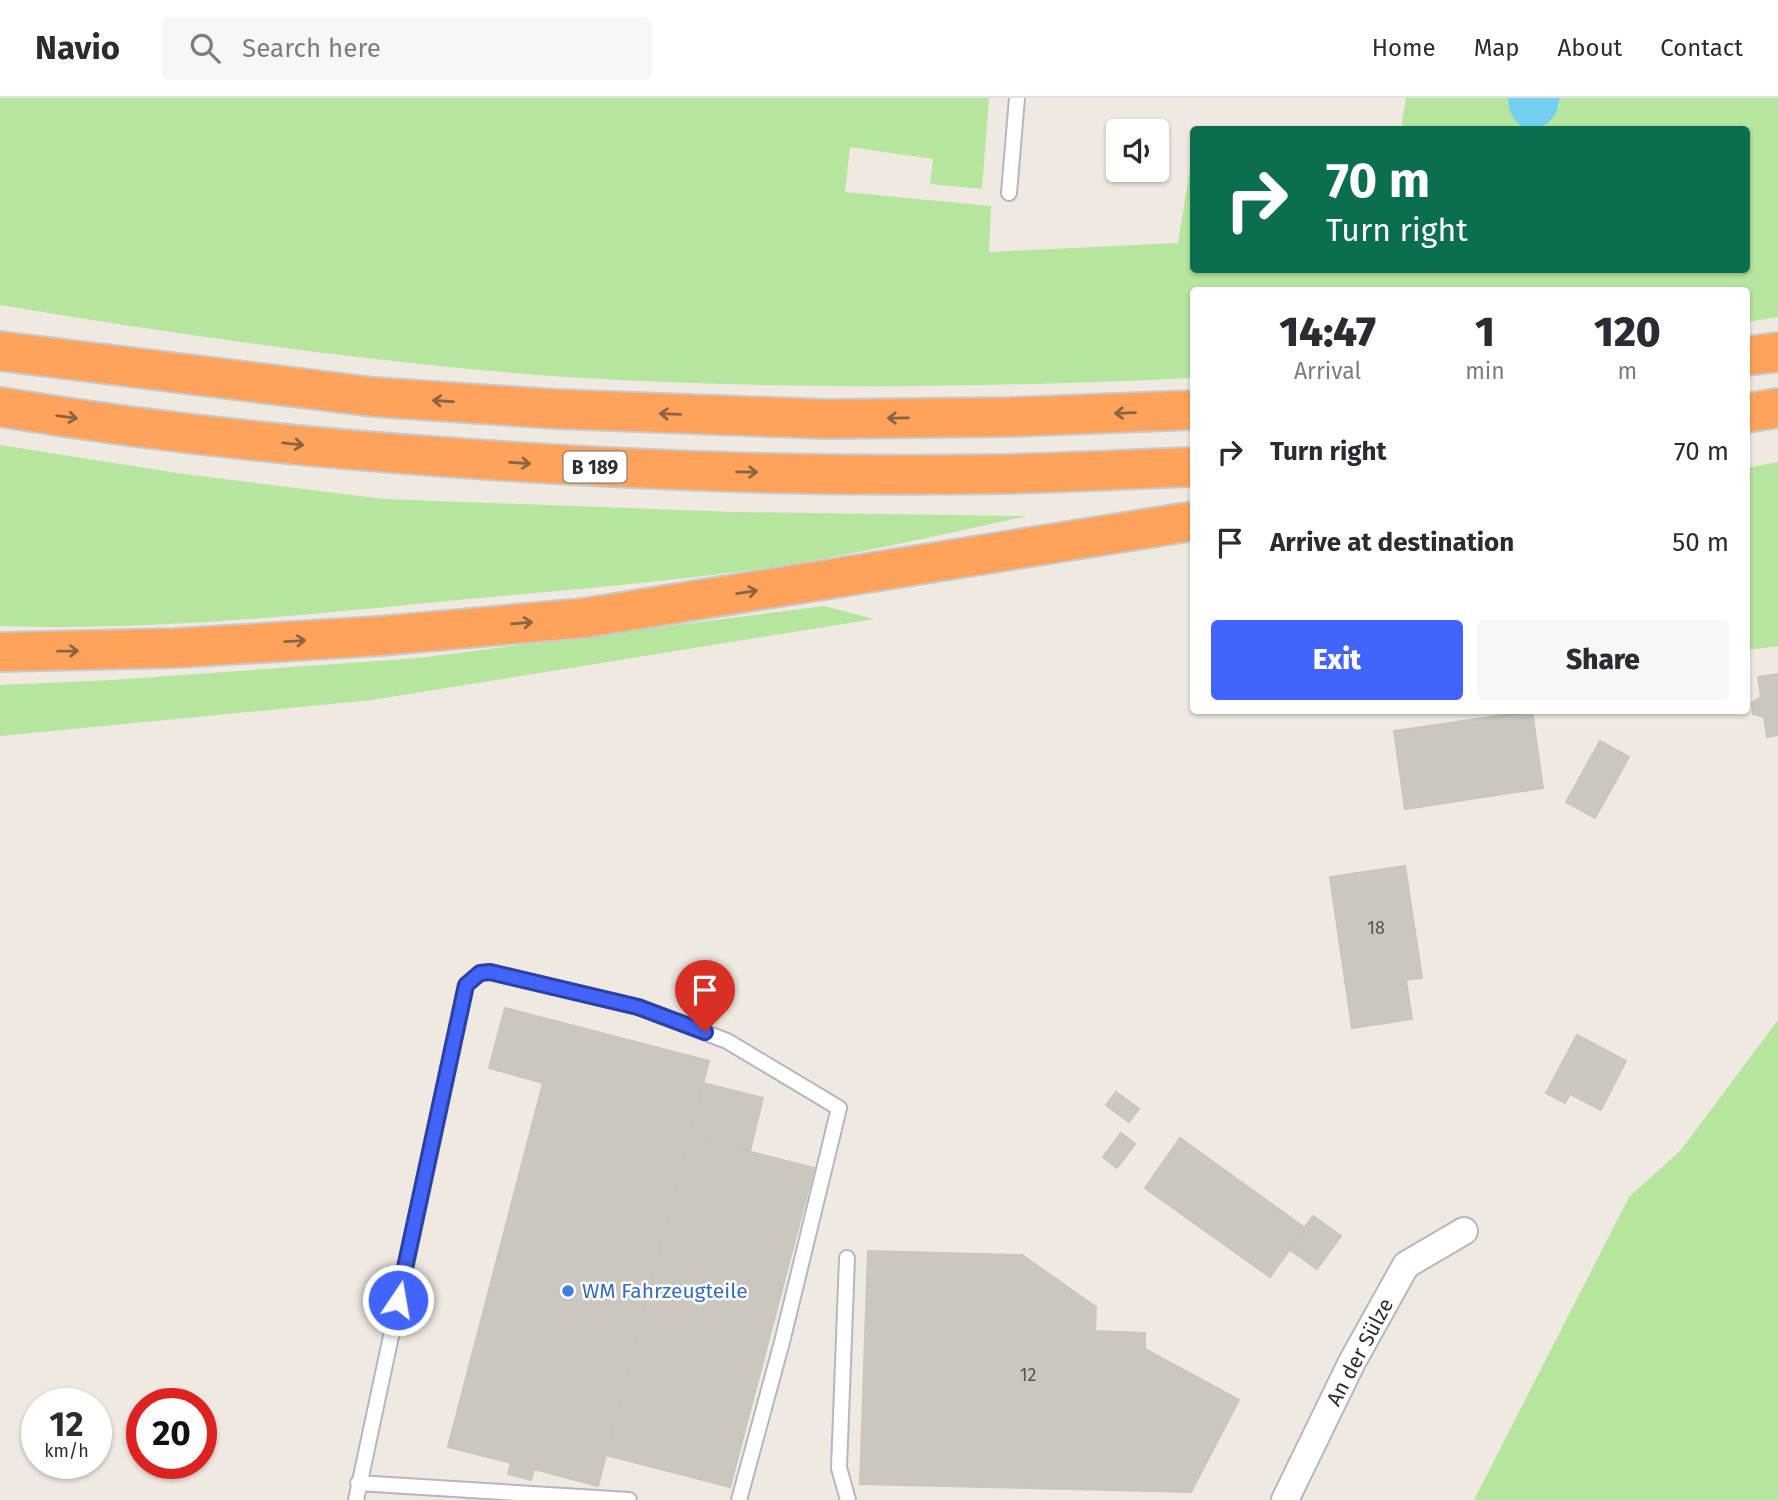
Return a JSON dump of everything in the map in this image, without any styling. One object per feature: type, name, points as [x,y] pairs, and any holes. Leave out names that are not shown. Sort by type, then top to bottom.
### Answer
[{"type":"highway","points":[[0,351],[374,397],[556,410],[826,419],[1190,411]]},
{"type":"highway","points":[[1750,356],[1778,352]]},
{"type":"highway","name":"B 189","points":[[0,407],[193,434],[368,452],[548,465],[863,474],[1002,474],[1190,467]]},
{"type":"highway","points":[[1750,412],[1778,408]]},
{"type":"highway","points":[[0,652],[190,648],[379,636],[584,618],[1190,522]]},
{"type":"street","name":"An der Sülze","points":[[1285,1500],[1352,1362],[1406,1265],[1464,1231]]},
{"type":"lane","points":[[1009,193],[1017,98]]},
{"type":"lane","points":[[356,1500],[466,985],[480,973],[490,972],[638,1007],[727,1041],[839,1108],[782,1342],[739,1500]]},
{"type":"lane","points":[[847,1258],[839,1468],[848,1500]]},
{"type":"lane","points":[[358,1483],[629,1500]]},
{"type":"green space","points":[[0,98],[989,98],[982,189],[930,184],[933,159],[850,147],[845,192],[991,206],[989,252],[1178,243],[1190,169],[1190,273],[1750,273],[1750,126],[1401,126],[1406,98],[1508,98],[1508,101],[1559,107],[1560,98],[1778,98],[1778,317],[1750,322],[1750,287],[1190,287],[1190,378],[1037,384],[802,386],[567,377],[425,365],[141,328],[0,305]]},
{"type":"green space","points":[[0,445],[177,473],[384,499],[735,512],[1027,516],[802,562],[652,582],[214,622],[0,626]]},
{"type":"green space","points":[[1778,462],[1778,646],[1750,650],[1750,467]]},
{"type":"green space","points":[[824,606],[874,619],[372,700],[0,736],[0,685],[113,680],[419,658]]},
{"type":"green space","points":[[1778,1020],[1778,1500],[1474,1500],[1629,1197],[1681,1150]]},
{"type":"water","points":[[1508,98],[1560,98],[1556,112],[1543,126],[1523,126],[1515,120]]},
{"type":"building","points":[[1778,674],[1778,735],[1767,737],[1764,717],[1753,714],[1752,703],[1761,697],[1758,677]]},
{"type":"building","points":[[1511,714],[1532,714],[1543,788],[1405,809],[1394,731]]},
{"type":"building","points":[[1600,741],[1629,757],[1595,818],[1566,802]]},
{"type":"building","points":[[1405,866],[1422,978],[1406,980],[1412,1019],[1352,1028],[1330,877]]},
{"type":"building","name":"WM Fahrzeugteile","points":[[505,1008],[709,1061],[598,1486],[534,1469],[531,1480],[508,1474],[511,1463],[448,1447],[543,1083],[489,1068]]},
{"type":"building","points":[[1577,1035],[1626,1061],[1601,1110],[1570,1094],[1565,1103],[1546,1093]]},
{"type":"building","points":[[703,1083],[763,1098],[750,1151],[689,1136]]},
{"type":"building","points":[[1116,1092],[1139,1109],[1129,1122],[1106,1105]]},
{"type":"building","points":[[1121,1133],[1135,1144],[1117,1168],[1103,1157]]},
{"type":"building","points":[[689,1136],[814,1168],[730,1487],[606,1455]]},
{"type":"building","points":[[1180,1138],[1305,1228],[1270,1277],[1145,1188]]},
{"type":"building","points":[[1313,1216],[1341,1236],[1317,1269],[1289,1249]]},
{"type":"building","points":[[868,1251],[1022,1255],[1096,1307],[1095,1331],[1145,1333],[1145,1349],[1239,1400],[1191,1492],[860,1484]]},
{"type":"place","name":"WM Fahrzeugteile","points":[[568,1291]]},
{"type":"route","points":[[398,1300],[466,985],[480,973],[490,972],[638,1007],[705,1032]]}]
